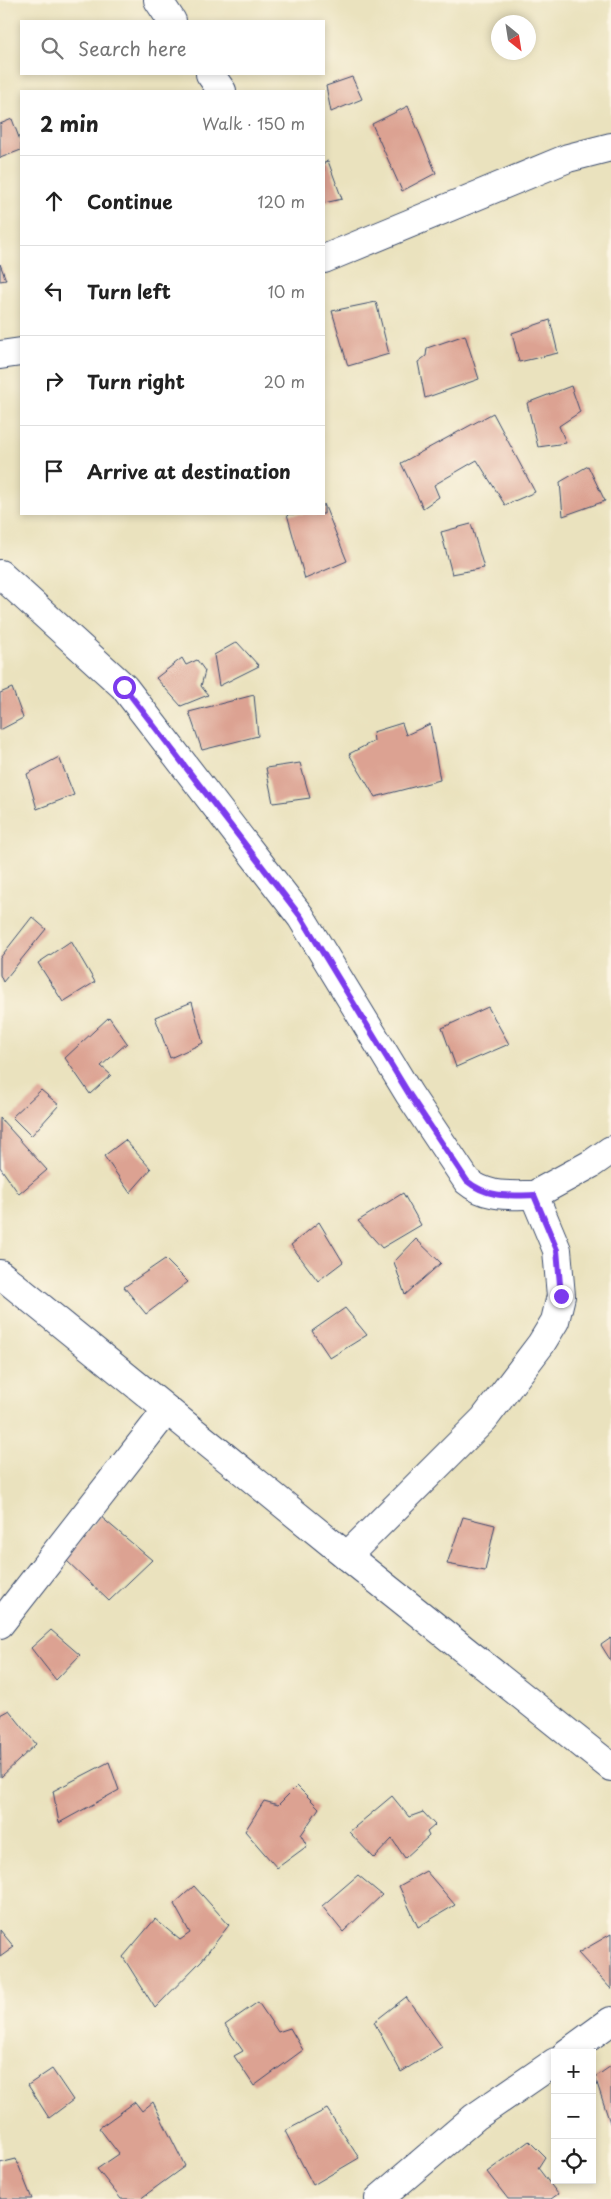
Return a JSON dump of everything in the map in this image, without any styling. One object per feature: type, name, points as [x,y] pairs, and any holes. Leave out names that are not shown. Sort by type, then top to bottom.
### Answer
[{"type":"street","points":[[158,0],[171,20]]},
{"type":"street","points":[[211,75],[221,90]]},
{"type":"street","points":[[325,259],[568,158],[611,147]]},
{"type":"street","points":[[0,355],[20,352]]},
{"type":"street","points":[[0,574],[124,687],[301,917],[409,1094],[467,1181],[475,1188],[497,1196],[534,1195],[591,1164],[611,1150]]},
{"type":"street","points":[[346,1556],[484,1419],[541,1344],[554,1321],[561,1296],[557,1250],[534,1195]]},
{"type":"street","points":[[4,1285],[167,1410],[346,1556],[611,1767]]},
{"type":"street","points":[[0,1624],[167,1410]]},
{"type":"street","points":[[572,2049],[611,2021]]},
{"type":"street","points":[[379,2199],[475,2117],[551,2065]]},
{"type":"building","points":[[352,77],[362,99],[331,112],[326,86]]},
{"type":"building","points":[[408,106],[436,173],[402,191],[372,124]]},
{"type":"building","points":[[12,119],[20,140],[20,150],[0,158],[0,124]]},
{"type":"building","points":[[328,161],[342,199],[325,203],[325,162]]},
{"type":"building","points":[[0,264],[6,280],[0,281]]},
{"type":"building","points":[[376,302],[389,354],[348,366],[332,311]]},
{"type":"building","points":[[550,320],[558,353],[519,362],[512,333]]},
{"type":"building","points":[[465,335],[479,379],[425,398],[418,362],[426,356],[427,348]]},
{"type":"building","points":[[571,386],[580,412],[559,426],[566,443],[538,447],[527,403]]},
{"type":"building","points":[[493,413],[535,492],[505,505],[477,460],[434,485],[439,497],[423,508],[401,463]]},
{"type":"building","points":[[588,466],[605,501],[563,516],[560,482]]},
{"type":"building","points":[[325,506],[347,561],[305,579],[287,515],[325,515]]},
{"type":"building","points":[[471,524],[484,568],[452,574],[441,532]]},
{"type":"building","points":[[237,642],[259,666],[219,686],[214,655]]},
{"type":"building","points":[[182,658],[186,665],[197,660],[205,671],[201,686],[208,695],[181,706],[156,678]]},
{"type":"building","points":[[12,688],[23,718],[0,730],[0,693]]},
{"type":"building","points":[[254,695],[258,736],[202,750],[189,712]]},
{"type":"building","points":[[402,723],[406,735],[430,724],[440,780],[375,797],[349,754],[374,741],[373,732]]},
{"type":"building","points":[[59,757],[74,795],[37,809],[27,774]]},
{"type":"building","points":[[300,763],[310,798],[273,803],[266,768]]},
{"type":"building","points":[[32,917],[46,929],[3,982],[0,975],[0,958]]},
{"type":"building","points":[[71,941],[95,982],[63,1002],[38,963]]},
{"type":"building","points":[[192,1002],[203,1043],[170,1058],[155,1017]]},
{"type":"building","points":[[488,1007],[509,1044],[456,1067],[442,1028]]},
{"type":"building","points":[[109,1017],[127,1043],[101,1066],[111,1075],[90,1094],[65,1058]]},
{"type":"building","points":[[41,1090],[59,1105],[31,1136],[12,1117]]},
{"type":"building","points":[[0,1118],[47,1170],[19,1194],[0,1167]]},
{"type":"building","points":[[125,1140],[151,1169],[130,1193],[104,1156]]},
{"type":"building","points":[[403,1193],[421,1225],[382,1248],[358,1221]]},
{"type":"building","points":[[319,1222],[343,1262],[318,1281],[291,1245]]},
{"type":"building","points":[[416,1239],[441,1263],[405,1295],[394,1262]]},
{"type":"building","points":[[165,1259],[188,1282],[146,1314],[124,1287]]},
{"type":"building","points":[[345,1308],[367,1335],[330,1358],[312,1331]]},
{"type":"building","points":[[100,1516],[152,1560],[109,1601],[66,1560]]},
{"type":"building","points":[[463,1517],[495,1525],[485,1571],[447,1564]]},
{"type":"building","points":[[51,1630],[80,1655],[56,1680],[31,1648]]},
{"type":"building","points":[[611,1638],[611,1661],[601,1645]]},
{"type":"building","points":[[9,1710],[36,1744],[1,1777],[0,1715]]},
{"type":"building","points":[[109,1762],[119,1790],[59,1823],[53,1791]]},
{"type":"building","points":[[297,1786],[319,1808],[301,1835],[307,1846],[277,1868],[245,1831],[264,1801],[278,1805]]},
{"type":"building","points":[[392,1796],[409,1817],[423,1812],[435,1825],[427,1832],[429,1836],[405,1858],[392,1839],[374,1858],[349,1832]]},
{"type":"building","points":[[426,1871],[455,1905],[418,1927],[399,1886]]},
{"type":"building","points":[[358,1875],[382,1895],[343,1932],[322,1906]]},
{"type":"building","points":[[194,1886],[229,1925],[202,1960],[155,2008],[123,1957],[155,1919],[180,1940],[190,1933],[174,1904]]},
{"type":"building","points":[[0,1930],[14,1947],[0,1957]]},
{"type":"building","points":[[611,1934],[611,1989],[578,1953]]},
{"type":"building","points":[[406,1997],[442,2047],[401,2072],[374,2022]]},
{"type":"building","points":[[258,2002],[278,2032],[290,2028],[303,2050],[254,2086],[234,2056],[243,2051],[225,2025]]},
{"type":"building","points":[[611,2066],[611,2126],[596,2080],[596,2076]]},
{"type":"building","points":[[52,2069],[73,2100],[49,2118],[28,2085]]},
{"type":"building","points":[[135,2102],[142,2111],[153,2102],[185,2166],[140,2199],[121,2199],[97,2169],[119,2154],[99,2128]]},
{"type":"building","points":[[327,2109],[359,2158],[313,2185],[285,2131]]},
{"type":"building","points":[[529,2141],[545,2157],[538,2168],[558,2194],[551,2199],[508,2199],[487,2172]]},
{"type":"building","points":[[16,2159],[32,2199],[0,2199],[0,2163]]},
{"type":"route","points":[[124,687],[301,917],[409,1094],[467,1181],[475,1188],[497,1196],[534,1195],[557,1250],[561,1296]]}]
